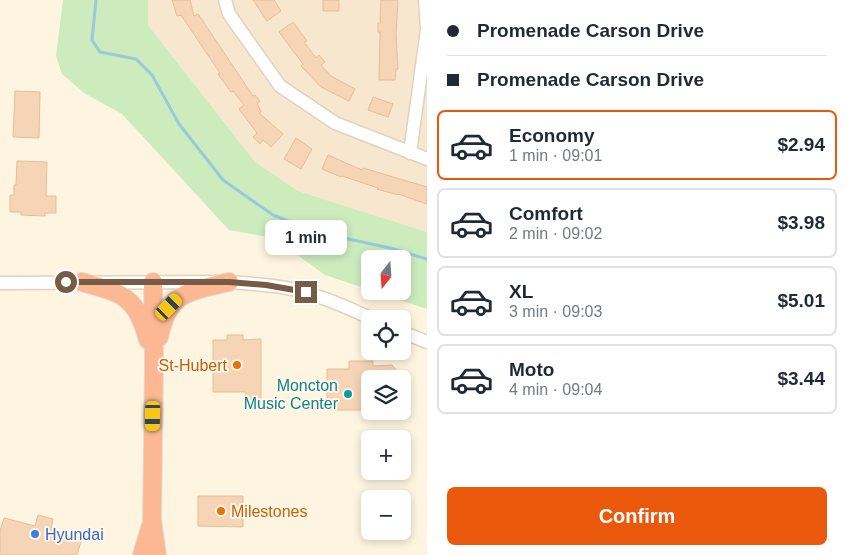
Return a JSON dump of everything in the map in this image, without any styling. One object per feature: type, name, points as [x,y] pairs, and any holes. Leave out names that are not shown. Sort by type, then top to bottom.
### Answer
[{"type":"highway","points":[[82,282],[116,292],[129,300],[138,310],[143,321],[154,362]]},
{"type":"highway","points":[[153,282],[152,520],[157,555]]},
{"type":"highway","points":[[154,362],[163,321],[169,307],[179,297],[193,291],[229,282]]},
{"type":"highway","points":[[142,555],[152,520]]},
{"type":"street","points":[[225,0],[229,14],[280,86],[335,123],[427,159]]},
{"type":"street","points":[[410,153],[426,29],[425,0]]},
{"type":"street","points":[[0,283],[229,282],[266,285],[306,292],[361,314]]},
{"type":"street","points":[[411,336],[427,342]]},
{"type":"shaded area","points":[[148,0],[427,0],[427,232],[298,191],[255,162],[148,25]]},
{"type":"green space","points":[[63,0],[148,0],[148,25],[255,162],[298,191],[427,232],[427,309],[400,300],[411,300],[411,250],[361,250],[361,287],[325,275],[274,238],[229,230],[122,114],[84,93],[62,74],[56,56]]},
{"type":"building","points":[[172,0],[190,0],[194,16],[198,14],[253,96],[255,95],[260,101],[257,103],[261,112],[259,113],[283,134],[271,147],[263,140],[260,144],[253,137],[257,133],[239,109],[244,105],[233,91],[231,92],[218,74],[220,73],[181,15],[177,16]]},
{"type":"building","points":[[253,0],[274,0],[281,11],[267,21]]},
{"type":"building","points":[[323,0],[339,0],[339,11],[323,11]]},
{"type":"building","points":[[381,0],[398,0],[396,34],[398,69],[396,69],[395,80],[379,80],[380,32],[378,32],[378,23],[380,23]]},
{"type":"building","points":[[293,22],[307,41],[304,42],[316,58],[319,55],[325,62],[321,65],[331,76],[355,89],[349,101],[321,87],[301,66],[303,64],[279,32]]},
{"type":"building","points":[[15,91],[40,92],[39,138],[13,137]]},
{"type":"building","points":[[373,97],[393,104],[388,117],[368,110]]},
{"type":"building","points":[[296,138],[312,149],[301,169],[284,159]]},
{"type":"building","points":[[328,155],[362,170],[363,168],[427,187],[427,204],[341,177],[322,169]]},
{"type":"building","points":[[17,161],[47,162],[46,196],[56,196],[56,213],[45,213],[45,216],[21,215],[21,212],[10,212],[10,195],[14,195]]},
{"type":"building","name":"St-Hubert","points":[[227,335],[243,335],[243,340],[261,339],[261,399],[246,400],[246,392],[213,392],[213,340],[227,340]]},
{"type":"building","name":"Moncton Music Center","points":[[349,361],[373,361],[373,366],[392,365],[396,370],[361,370],[361,410],[327,410],[327,369],[349,369]]},
{"type":"building","name":"Milestones","points":[[198,496],[243,496],[243,527],[198,526]]},
{"type":"building","name":"Hyundai","points":[[38,515],[53,519],[51,529],[82,538],[77,555],[0,555],[0,531],[4,518],[35,526]]},
{"type":"waterway","points":[[96,0],[92,40],[100,52],[136,59],[152,75],[179,124],[223,180],[273,215],[316,232],[390,248],[427,259]]},
{"type":"place","name":"St-Hubert","points":[[237,365]]},
{"type":"place","name":"Moncton Music Center","points":[[348,394]]},
{"type":"place","name":"Milestones","points":[[221,511]]},
{"type":"place","name":"Hyundai","points":[[35,534]]},
{"type":"route","points":[[66,282],[229,282],[266,285],[306,292]]}]
